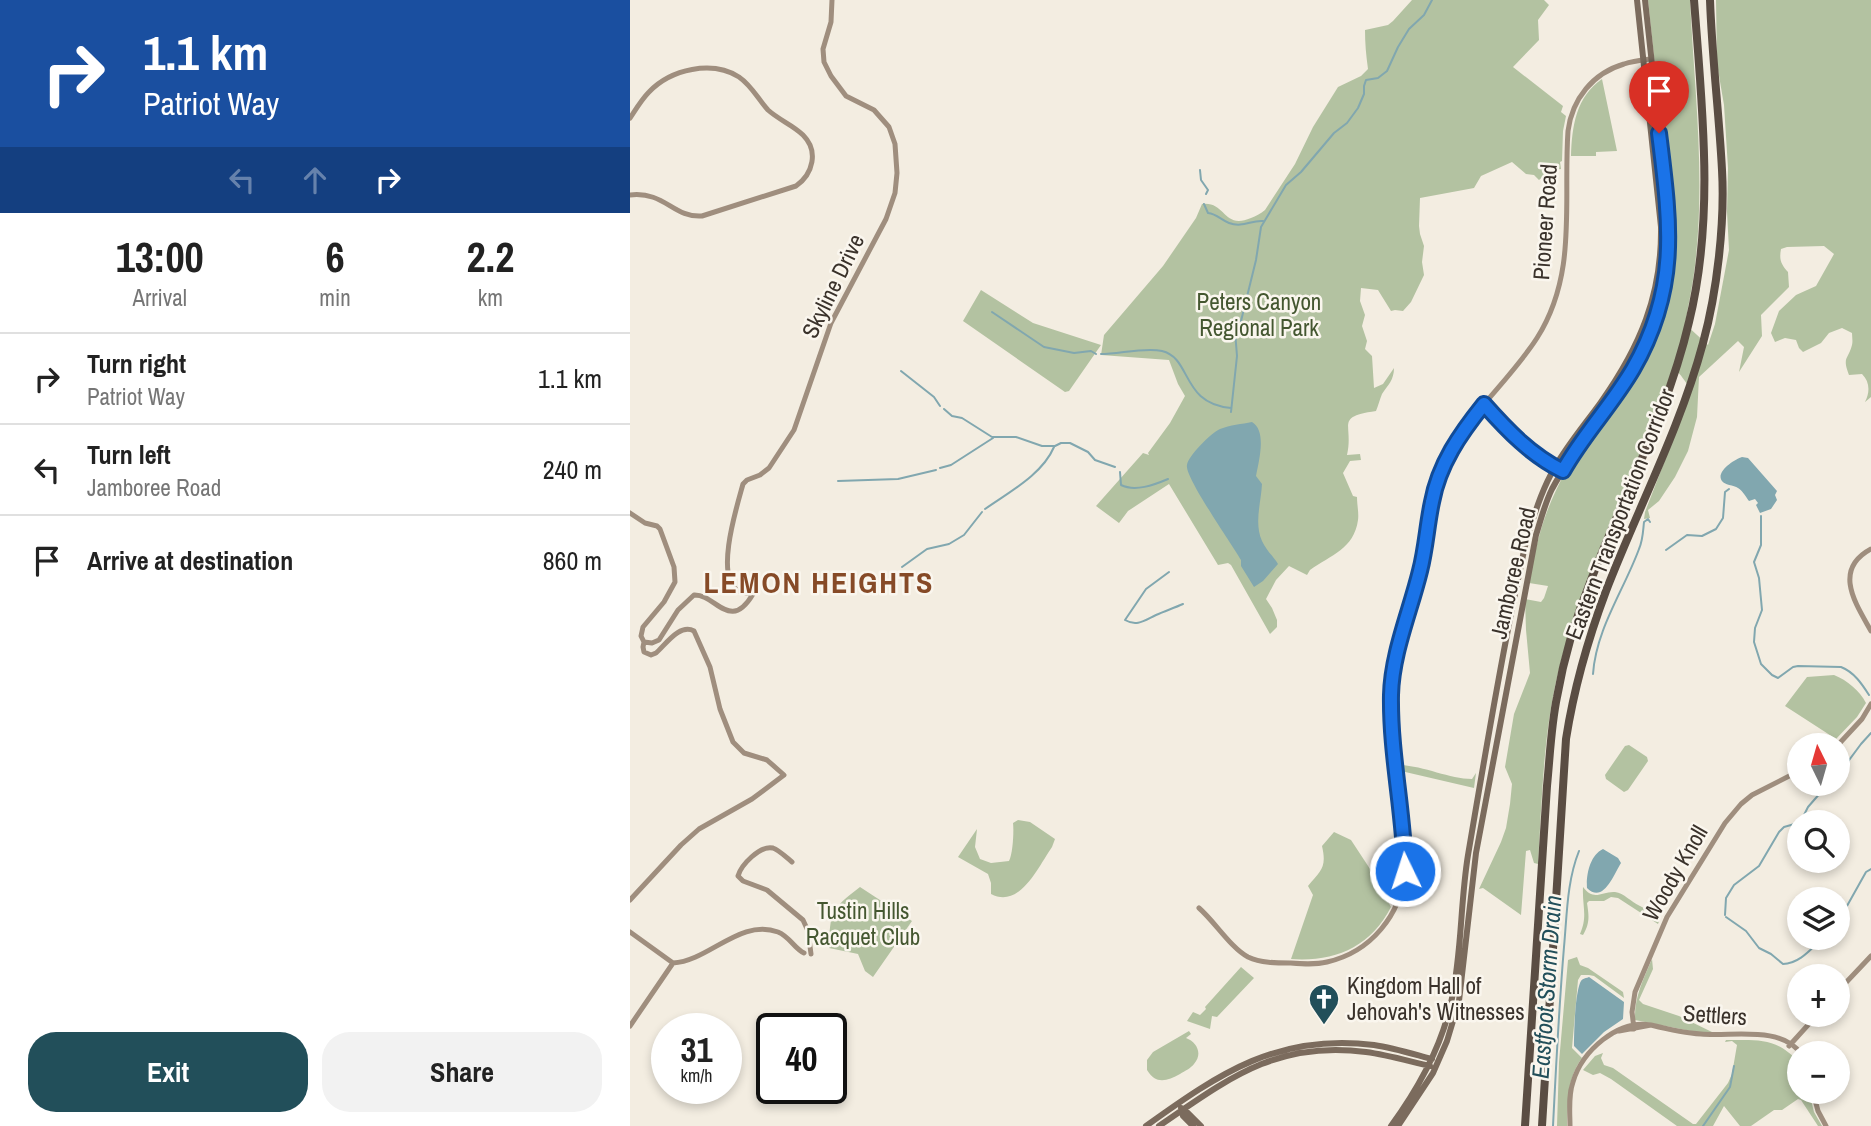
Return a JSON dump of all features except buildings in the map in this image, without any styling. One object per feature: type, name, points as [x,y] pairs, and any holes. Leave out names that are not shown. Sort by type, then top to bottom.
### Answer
[{"type":"highway","name":"Eastern Transportation Corridor","points":[[1524,1126],[1547,786],[1557,696],[1567,653],[1591,580],[1653,435],[1676,371],[1699,268],[1703,198],[1701,99],[1694,0]]},
{"type":"highway","name":"Eastern Transportation Corridor","points":[[1543,1126],[1566,739],[1572,702],[1606,590],[1690,388],[1704,341],[1715,283],[1720,246],[1722,172],[1710,0]]},
{"type":"main road","name":"Jamboree Road","points":[[1391,1126],[1447,1041],[1459,1001],[1476,853],[1536,534],[1551,492],[1563,471],[1633,369],[1656,320],[1663,294],[1669,251],[1669,220],[1648,59],[1637,0]]},
{"type":"main road","name":"Jamboree Road","points":[[1398,1126],[1433,1073],[1433,1063],[1453,991],[1467,862],[1527,537],[1555,467],[1625,366],[1639,341],[1654,299],[1661,261],[1661,227],[1645,0]]},
{"type":"main road","points":[[1146,1126],[1247,1070],[1290,1055],[1345,1050],[1433,1063]]},
{"type":"main road","points":[[1158,1126],[1180,1107]]},
{"type":"main road","points":[[1180,1107],[1193,1126]]},
{"type":"main road","points":[[1180,1107],[1201,1126]]},
{"type":"street","name":"Skyline Drive","points":[[644,642],[652,643],[660,638],[680,607],[694,595],[700,595],[720,608],[732,611],[742,606],[753,594],[736,589],[727,563],[728,544],[743,485],[769,468],[794,430],[831,323],[886,219],[895,193],[897,173],[889,127],[874,110],[846,96],[824,62],[822,49],[831,22],[832,0]]},
{"type":"street","name":"Pioneer Road","points":[[1199,908],[1245,955],[1259,961],[1276,963],[1320,963],[1341,958],[1366,944],[1389,920],[1402,893],[1405,871],[1391,698],[1394,666],[1422,563],[1439,475],[1457,439],[1537,338],[1559,292],[1565,264],[1568,131],[1574,108],[1590,84],[1607,71],[1626,63],[1648,59]]},
{"type":"street","points":[[630,118],[650,91],[673,75],[704,68],[720,70],[744,81],[767,108],[805,136],[812,152],[811,169],[802,181],[792,188],[702,216],[683,214],[653,196],[630,195]]},
{"type":"street","points":[[1484,404],[1521,444],[1563,471]]},
{"type":"street","points":[[630,513],[660,529],[675,575],[668,597],[642,629],[644,652],[653,654],[683,629],[694,631],[710,667],[720,709],[733,743],[744,753],[767,760],[784,775],[752,799],[699,829],[630,900]]},
{"type":"street","points":[[1871,549],[1856,562],[1849,581],[1854,602],[1871,631]]},
{"type":"street","points":[[1849,733],[1871,704]]},
{"type":"street","name":"Woody Knoll","points":[[1634,1027],[1632,1012],[1635,992],[1667,918],[1725,823],[1752,795],[1787,777]]},
{"type":"street","points":[[630,932],[673,964],[695,957],[737,935],[760,930],[781,933],[808,954],[808,931],[803,920],[767,890],[743,881],[738,876],[747,860],[766,849],[771,848],[792,862]]},
{"type":"street","points":[[1850,978],[1871,956]]},
{"type":"street","points":[[630,1026],[673,964]]},
{"type":"street","name":"Settlers","points":[[1570,1126],[1572,1085],[1576,1072],[1592,1050],[1619,1031],[1651,1026],[1702,1035],[1764,1035],[1787,1043]]},
{"type":"street","points":[[1794,1041],[1807,1027]]},
{"type":"street","points":[[1817,1104],[1826,1126]]},
{"type":"green space","name":"Peters Canyon Regional Park","points":[[1412,0],[1544,0],[1549,5],[1538,20],[1539,40],[1513,67],[1563,106],[1561,112],[1566,116],[1561,169],[1549,171],[1539,180],[1534,175],[1526,174],[1512,162],[1481,176],[1474,188],[1420,198],[1419,226],[1424,246],[1424,275],[1411,302],[1403,311],[1391,311],[1378,290],[1361,288],[1360,301],[1365,315],[1362,326],[1367,341],[1365,349],[1372,356],[1374,388],[1383,384],[1394,368],[1394,372],[1376,411],[1355,416],[1348,424],[1347,455],[1360,454],[1361,460],[1350,461],[1343,473],[1353,496],[1357,497],[1356,530],[1347,545],[1310,570],[1307,575],[1289,566],[1276,580],[1266,599],[1277,620],[1277,627],[1270,634],[1231,565],[1218,565],[1169,484],[1128,511],[1119,523],[1096,506],[1143,453],[1149,455],[1185,396],[1169,360],[1101,355],[1104,335],[1163,266],[1196,218],[1202,204],[1210,204],[1230,218],[1242,221],[1265,210],[1295,164],[1313,127],[1338,87],[1361,76],[1368,69],[1365,30],[1388,25]]},
{"type":"green space","points":[[1648,0],[1690,0],[1699,192],[1695,265],[1685,324],[1708,345],[1715,324],[1729,250],[1728,168],[1724,105],[1717,64],[1716,0],[1871,0],[1871,397],[1865,402],[1868,387],[1862,374],[1849,375],[1847,369],[1852,333],[1842,328],[1829,333],[1821,343],[1803,352],[1796,340],[1785,338],[1775,342],[1771,333],[1779,311],[1796,295],[1816,286],[1834,254],[1824,246],[1781,249],[1780,259],[1788,272],[1789,287],[1761,315],[1762,336],[1739,372],[1744,347],[1738,341],[1699,377],[1697,417],[1688,451],[1659,501],[1648,510],[1650,518],[1644,519],[1692,390],[1673,368],[1578,609],[1562,657],[1546,744],[1538,864],[1534,863],[1530,850],[1526,851],[1521,915],[1483,888],[1479,889],[1501,842],[1510,804],[1512,784],[1505,767],[1514,714],[1530,673],[1525,599],[1541,602],[1548,586],[1529,583],[1535,552],[1548,510],[1568,467],[1654,334],[1667,288],[1672,256],[1672,224]]},
{"type":"green space","points":[[1602,79],[1617,151],[1596,152],[1596,156],[1571,156],[1573,134],[1581,103],[1593,86]]},
{"type":"green space","points":[[981,290],[1033,323],[1101,345],[1069,391],[1065,392],[963,321]]},
{"type":"green space","points":[[1834,675],[1853,686],[1866,703],[1842,733],[1827,733],[1785,706],[1807,677]]},
{"type":"green space","points":[[1629,745],[1647,757],[1648,761],[1624,792],[1606,779],[1605,775],[1625,746]]},
{"type":"green space","points":[[1400,765],[1472,779],[1476,773],[1474,788],[1401,771]]},
{"type":"green space","points":[[1018,820],[1030,822],[1055,839],[1027,884],[1011,896],[1001,897],[991,894],[988,874],[958,857],[977,829],[975,847],[980,859],[991,863],[1009,861],[1013,823]]},
{"type":"green space","points":[[1334,832],[1351,840],[1391,907],[1373,933],[1349,949],[1322,958],[1291,959],[1313,895],[1308,886],[1322,868],[1322,846]]},
{"type":"green space","name":"Tustin Hills Racquet Club","points":[[860,887],[912,921],[873,977],[865,971],[858,954],[829,948],[834,912]]},
{"type":"green space","points":[[1583,887],[1595,895],[1610,892],[1621,894],[1661,916],[1658,924],[1618,898],[1611,897],[1604,901],[1587,903],[1588,923],[1583,935],[1580,934],[1584,916]]},
{"type":"green space","points":[[1577,957],[1580,965],[1623,992],[1624,998],[1594,976],[1581,975],[1578,980],[1572,1048],[1582,1058],[1571,1082],[1567,1126],[1557,1126],[1559,1062],[1568,960]]},
{"type":"green space","points":[[1652,959],[1653,969],[1639,1000],[1712,1032],[1696,1032],[1635,1020],[1642,982]]},
{"type":"green space","points":[[1241,967],[1254,978],[1217,1017],[1212,1016],[1210,1029],[1187,1021],[1193,1012],[1200,1015],[1206,1009]]},
{"type":"green space","points":[[1189,1031],[1191,1034],[1186,1038],[1196,1045],[1198,1052],[1194,1064],[1171,1078],[1158,1080],[1150,1075],[1147,1060],[1153,1052]]},
{"type":"green space","points":[[1726,1040],[1748,1040],[1766,1042],[1787,1052],[1787,1104],[1791,1104],[1782,1110],[1774,1110],[1751,1126],[1740,1126],[1724,1106],[1713,1126],[1677,1126],[1611,1079],[1600,1073],[1593,1075],[1583,1070],[1595,1056],[1603,1053],[1601,1058],[1604,1065],[1613,1068],[1696,1124],[1732,1074],[1737,1045],[1732,1041],[1725,1042]]},
{"type":"green space","points":[[1804,1104],[1812,1104],[1822,1126],[1818,1126]]},
{"type":"water","points":[[1252,422],[1257,426],[1261,439],[1256,476],[1262,484],[1258,520],[1260,534],[1265,547],[1278,564],[1254,587],[1241,566],[1241,560],[1193,483],[1187,465],[1196,451],[1216,431]]},
{"type":"water","points":[[1742,457],[1748,458],[1777,491],[1777,500],[1771,509],[1760,513],[1755,499],[1749,501],[1740,489],[1722,481],[1723,470]]},
{"type":"water","points":[[1603,849],[1618,858],[1621,863],[1611,881],[1598,893],[1587,888],[1587,877],[1592,861]]},
{"type":"water","points":[[1589,977],[1624,1002],[1623,1019],[1604,1032],[1582,1054],[1574,1046],[1576,1005],[1580,983],[1582,979]]},
{"type":"waterway","points":[[1231,412],[1237,356],[1235,331],[1243,329],[1241,321],[1261,227],[1286,185],[1301,172],[1334,133],[1347,123],[1358,108],[1366,80],[1378,78],[1387,71],[1409,29],[1424,15],[1432,0]]},
{"type":"waterway","points":[[1200,170],[1201,180],[1208,190],[1206,194]]},
{"type":"waterway","points":[[1204,204],[1208,213],[1229,223],[1239,225],[1263,221]]},
{"type":"waterway","points":[[992,312],[1044,347],[1074,353],[1091,351],[1096,354]]},
{"type":"waterway","points":[[1101,354],[1148,350],[1172,355],[1203,398],[1215,405],[1231,408]]},
{"type":"waterway","points":[[901,371],[934,397],[940,406]]},
{"type":"waterway","points":[[944,409],[992,437],[1016,437],[1042,446],[1070,443],[1088,452],[1095,460],[1115,467]]},
{"type":"waterway","points":[[940,468],[951,465],[993,438]]},
{"type":"waterway","points":[[985,509],[1042,466],[1054,447]]},
{"type":"waterway","points":[[838,481],[898,479],[936,470]]},
{"type":"waterway","points":[[1120,472],[1121,485],[1132,488],[1168,479]]},
{"type":"waterway","points":[[1666,550],[1687,535],[1702,536],[1716,529],[1723,518],[1725,492],[1729,489]]},
{"type":"waterway","points":[[902,567],[927,549],[949,544],[964,535],[982,512]]},
{"type":"waterway","points":[[1761,516],[1761,545],[1754,562],[1759,578],[1762,610],[1755,628],[1754,642],[1761,664],[1778,678],[1798,666],[1841,667],[1854,675],[1869,695]]},
{"type":"waterway","name":"Eastfoot Storm Drain","points":[[1593,674],[1599,641],[1640,546],[1644,522],[1648,519],[1650,522]]},
{"type":"waterway","points":[[1169,572],[1146,589],[1125,620],[1141,622],[1183,604]]},
{"type":"waterway","points":[[1850,759],[1871,733]]},
{"type":"waterway","points":[[1725,915],[1726,898],[1734,885],[1759,866],[1779,832],[1784,827],[1801,821],[1818,796]]},
{"type":"waterway","name":"Eastfoot Storm Drain","points":[[1553,1126],[1567,910],[1572,874],[1579,851]]},
{"type":"waterway","points":[[1850,901],[1866,872],[1871,869]]},
{"type":"waterway","points":[[1726,917],[1746,931],[1759,948],[1783,964],[1800,959],[1810,950]]},
{"type":"waterway","points":[[1703,1126],[1730,1087],[1734,1066]]},
{"type":"place","name":"Kingdom Hall of Jehovah's Witnesses","points":[[1324,1026]]},
{"type":"district","name":"LEMON HEIGHTS","points":[[819,583]]},
{"type":"route","points":[[1405,871],[1392,714],[1392,682],[1422,563],[1439,475],[1457,439],[1484,404],[1521,444],[1563,471],[1633,369],[1656,320],[1667,271],[1669,220],[1659,133]]}]
